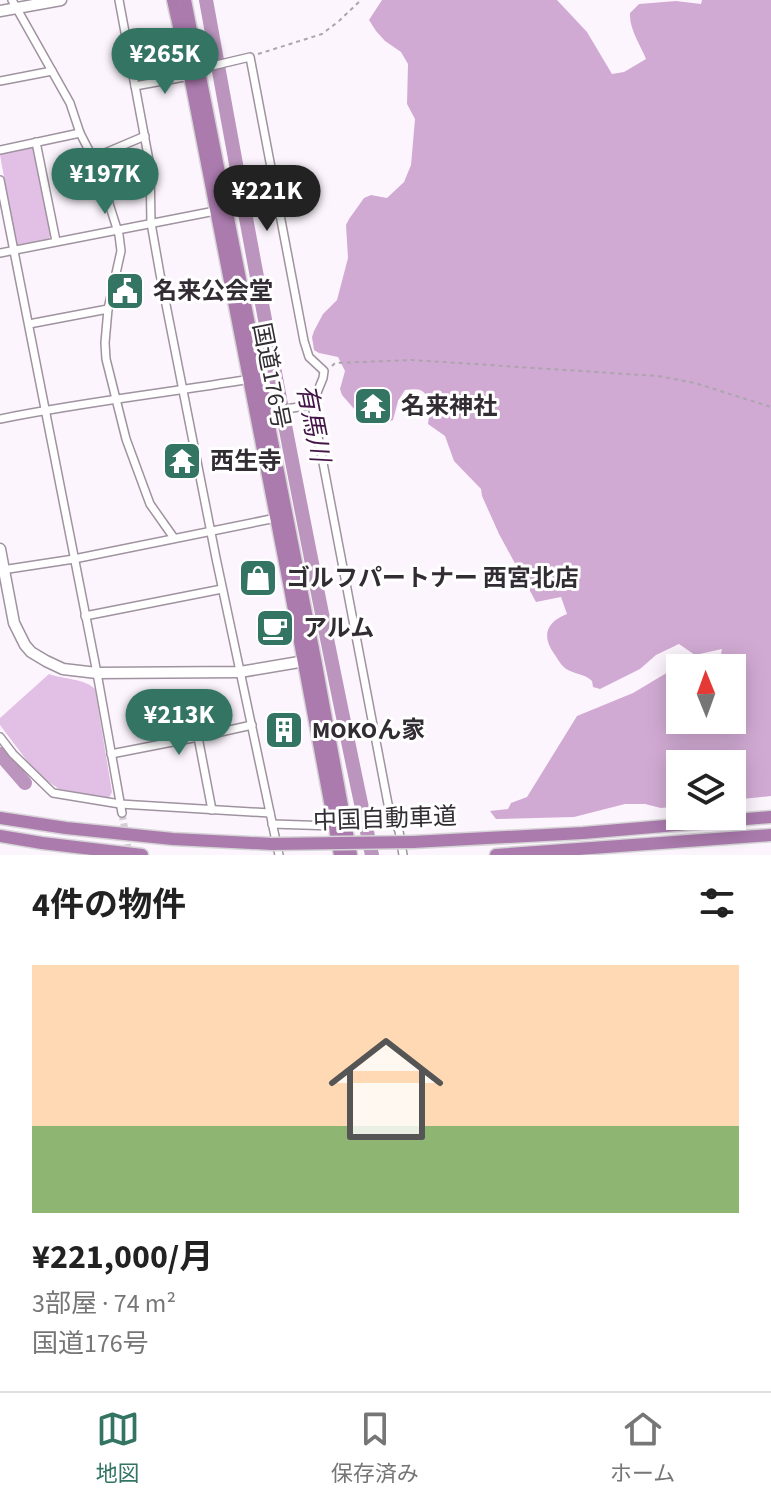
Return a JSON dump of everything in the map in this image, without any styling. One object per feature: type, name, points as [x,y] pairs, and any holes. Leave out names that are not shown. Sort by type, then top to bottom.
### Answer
[{"type":"highway","name":"国道176号","points":[[173,0],[196,71],[254,378],[276,518],[351,855]]},
{"type":"highway","name":"国道176号","points":[[185,0],[215,211],[254,378],[270,412],[340,855]]},
{"type":"highway","points":[[0,810],[19,821]]},
{"type":"highway","name":"中国自動車道","points":[[0,818],[66,828],[275,849],[583,833],[771,817]]},
{"type":"highway","points":[[496,855],[771,835]]},
{"type":"highway","points":[[0,836],[142,855]]},
{"type":"street","points":[[0,11],[14,4],[61,0]]},
{"type":"street","points":[[119,0],[150,166],[151,223],[275,849]]},
{"type":"street","points":[[14,4],[70,103],[93,158],[116,229],[121,251],[108,309],[104,350],[126,439],[150,504],[174,538]]},
{"type":"street","points":[[135,86],[246,58],[304,341],[309,357],[324,371],[312,405],[388,804],[399,831],[403,855]]},
{"type":"street","points":[[0,81],[52,71]]},
{"type":"street","points":[[0,150],[80,133]]},
{"type":"street","points":[[93,158],[145,136]]},
{"type":"street","points":[[36,142],[56,241]]},
{"type":"street","points":[[0,180],[122,813]]},
{"type":"street","points":[[0,253],[215,211]]},
{"type":"street","points":[[29,324],[108,309]]},
{"type":"street","points":[[0,419],[254,378]]},
{"type":"street","points":[[270,412],[312,405]]},
{"type":"street","points":[[2,570],[74,559],[276,518]]},
{"type":"street","points":[[0,549],[14,623],[25,645],[39,657],[63,669],[97,673],[240,672],[309,660]]},
{"type":"street","points":[[85,616],[222,589]]},
{"type":"street","points":[[111,754],[252,725]]},
{"type":"street","points":[[0,737],[53,793],[120,804],[270,813]]},
{"type":"street","points":[[198,737],[212,810]]},
{"type":"street","points":[[272,824],[334,826]]},
{"type":"path","points":[[246,58],[322,34],[361,0]]},
{"type":"path","points":[[324,371],[335,363],[412,360],[658,376],[695,383],[771,407]]},
{"type":"shaded area","points":[[382,0],[557,0],[587,32],[612,74],[624,72],[646,59],[630,19],[630,13],[639,4],[771,0],[771,796],[746,799],[746,750],[666,750],[666,807],[625,804],[574,817],[496,819],[490,811],[508,809],[511,803],[527,797],[577,716],[633,693],[666,673],[666,734],[746,734],[746,654],[721,654],[722,649],[694,654],[679,644],[656,655],[640,669],[600,689],[593,687],[587,677],[566,669],[551,648],[547,636],[550,625],[567,614],[561,597],[536,602],[499,534],[481,489],[454,461],[445,436],[428,424],[431,402],[426,394],[418,389],[405,390],[398,401],[393,420],[381,425],[368,425],[342,395],[340,389],[345,371],[338,357],[314,350],[314,331],[323,314],[337,300],[348,258],[346,225],[349,219],[364,198],[371,195],[387,198],[404,182],[411,165],[415,119],[407,104],[408,64],[401,52],[376,31],[369,20]]},
{"type":"shaded area","points":[[31,147],[36,149],[52,233],[48,240],[19,245],[16,243],[0,155]]},
{"type":"shaded area","points":[[49,674],[80,681],[95,689],[112,792],[109,798],[59,789],[37,774],[0,725],[0,718]]},
{"type":"waterway","name":"有馬川","points":[[206,0],[286,428],[372,855]]},
{"type":"waterway","points":[[0,754],[25,783]]},
{"type":"tunnel","points":[[122,813],[129,855]]},
{"type":"place","name":"名来公会堂","points":[[125,291]]},
{"type":"place","name":"名来神社","points":[[373,406]]},
{"type":"place","name":"西生寺","points":[[182,461]]},
{"type":"place","name":"ゴルフパートナー 西宮北店","points":[[258,578]]},
{"type":"place","name":"アルム","points":[[275,628]]},
{"type":"place","name":"MOKOん家","points":[[284,730]]}]
